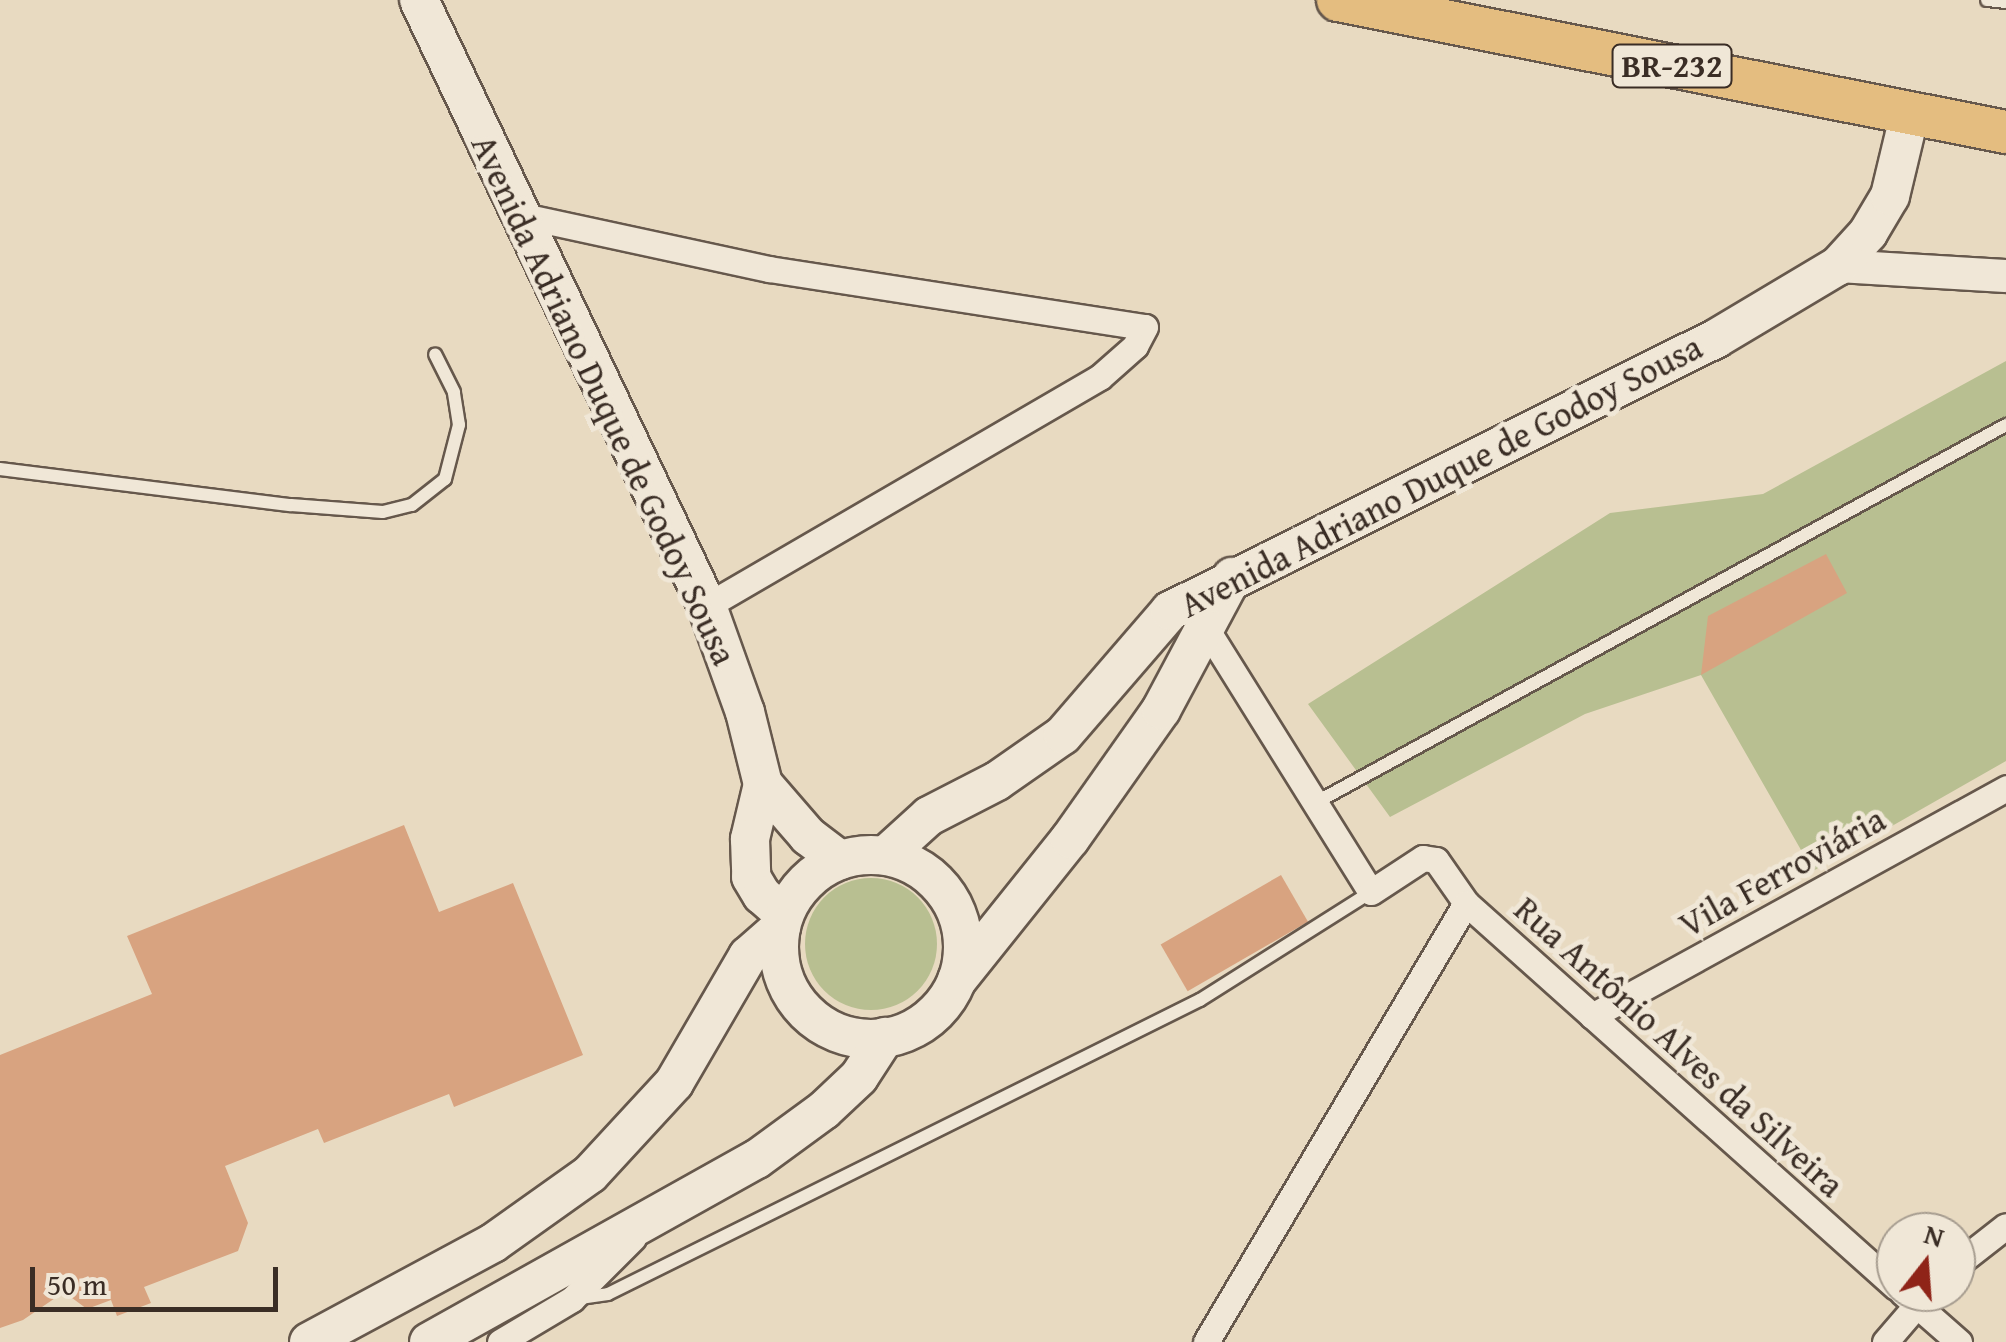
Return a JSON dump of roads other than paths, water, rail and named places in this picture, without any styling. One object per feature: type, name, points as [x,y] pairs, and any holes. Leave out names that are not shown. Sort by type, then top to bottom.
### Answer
[{"type":"highway","name":"BR-232","points":[[1338,0],[2006,132]]},
{"type":"main road","name":"Avenida Adriano Duque de Godoy Sousa","points":[[419,0],[707,606],[745,712],[763,784],[748,861],[762,895],[782,920]]},
{"type":"main road","name":"Avenida Adriano Duque de Godoy Sousa","points":[[886,855],[929,816],[1010,772],[1063,735],[1161,618],[1196,614],[1232,577],[1717,338],[1838,266],[1868,233],[1890,196],[1910,113]]},
{"type":"main road","points":[[782,920],[783,976],[798,1004],[823,1026],[853,1037],[885,1037],[916,1027],[940,1008],[957,980],[1082,823],[1161,710],[1196,614]]},
{"type":"main road","points":[[763,784],[808,836],[840,860]]},
{"type":"main road","points":[[310,1342],[493,1243],[590,1174],[674,1083],[748,956],[782,920],[800,886],[824,866],[840,860],[886,855],[912,864],[934,879],[951,901],[961,926],[963,954],[957,980]]},
{"type":"main road","points":[[429,1342],[757,1159],[824,1110],[859,1077],[885,1037]]},
{"type":"street","points":[[519,215],[769,269],[1145,328],[1135,346],[1100,377],[707,606]]},
{"type":"street","points":[[1838,266],[2006,276]]},
{"type":"street","points":[[1196,614],[1372,892]]},
{"type":"street","name":"Vila Ferroviária","points":[[1592,1016],[2006,788]]},
{"type":"street","name":"Rua Antônio Alves da Silveira","points":[[1372,892],[1423,858],[1436,860],[1466,903],[1876,1264]]},
{"type":"street","points":[[1206,1342],[1466,903]]},
{"type":"street","points":[[500,1342],[572,1299],[650,1219]]},
{"type":"street","points":[[1976,1249],[2006,1226]]},
{"type":"street","points":[[1885,1342],[1901,1312]]},
{"type":"street","name":"Rua Antônio Alves da Silveira","points":[[1928,1312],[1959,1342]]},
{"type":"lane","points":[[1987,0],[2006,2]]},
{"type":"lane","points":[[0,470],[292,505],[382,512],[412,506],[445,479],[455,451],[459,425],[454,392],[436,354]]},
{"type":"lane","points":[[1316,803],[2006,425]]},
{"type":"lane","points":[[572,1299],[608,1294],[1200,1000],[1372,892]]}]
